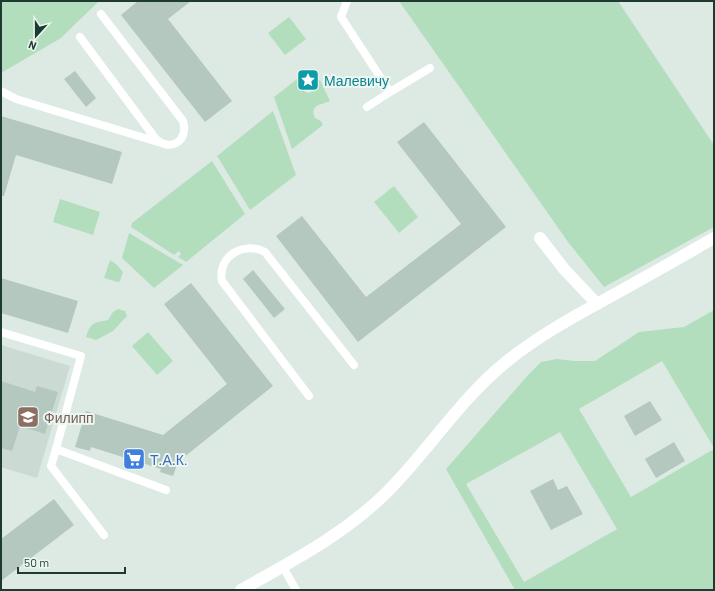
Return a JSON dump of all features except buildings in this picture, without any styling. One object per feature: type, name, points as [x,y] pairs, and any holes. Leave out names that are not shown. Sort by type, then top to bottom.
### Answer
[{"type":"street","points":[[540,238],[564,269],[597,304]]},
{"type":"street","points":[[241,590],[318,547],[364,514],[385,494],[416,460],[478,388],[506,363],[537,339],[714,238]]},
{"type":"lane","points":[[347,1],[341,17],[390,92]]},
{"type":"lane","points":[[1,91],[16,99],[159,142],[170,145],[179,141],[184,132],[183,121],[101,14]]},
{"type":"lane","points":[[80,37],[159,142]]},
{"type":"lane","points":[[367,107],[430,68]]},
{"type":"lane","points":[[309,396],[222,281],[221,273],[223,266],[229,257],[234,253],[251,248],[265,252],[354,365]]},
{"type":"lane","points":[[1,332],[81,356],[51,466],[104,535]]},
{"type":"lane","points":[[56,449],[166,490]]},
{"type":"lane","points":[[283,566],[296,590]]},
{"type":"shaded area","name":"Филипп","points":[[1,345],[70,366],[37,478],[1,467]]},
{"type":"green space","points":[[1,1],[99,1],[61,38],[1,73]]},
{"type":"green space","points":[[399,1],[618,1],[714,145],[714,227],[604,287],[568,242]]},
{"type":"green space","points":[[289,17],[306,39],[285,55],[268,33]]},
{"type":"green space","points":[[301,76],[300,86],[307,93],[315,91],[317,82],[320,80],[330,101],[317,106],[314,110],[315,118],[321,121],[323,125],[292,149],[274,97]]},
{"type":"green space","points":[[273,111],[296,175],[250,210],[217,156]]},
{"type":"green space","points":[[212,161],[245,214],[186,262],[178,257],[181,254],[179,251],[174,255],[131,227],[132,223]]},
{"type":"green space","points":[[394,186],[418,217],[399,233],[374,202]]},
{"type":"green space","points":[[60,199],[100,212],[93,235],[53,222]]},
{"type":"green space","points":[[129,233],[183,265],[154,288],[122,258]]},
{"type":"green space","points":[[110,260],[123,272],[120,281],[118,282],[104,278]]},
{"type":"green space","points":[[118,309],[125,311],[127,316],[113,331],[96,340],[86,337],[91,325],[96,322],[108,320],[113,312]]},
{"type":"green space","points":[[714,310],[714,448],[662,361],[579,409],[631,497],[714,449],[714,590],[515,590],[446,469],[541,362],[557,359],[595,361],[639,332],[684,327]],"holes":[[[560,432],[617,529],[524,582],[466,484]]]},
{"type":"green space","points":[[148,332],[173,361],[157,375],[132,346]]},
{"type":"place","name":"Малевичу","points":[[308,80]]},
{"type":"place","name":"Филипп","points":[[28,417]]},
{"type":"place","name":"Т.А.К.","points":[[134,459]]}]
